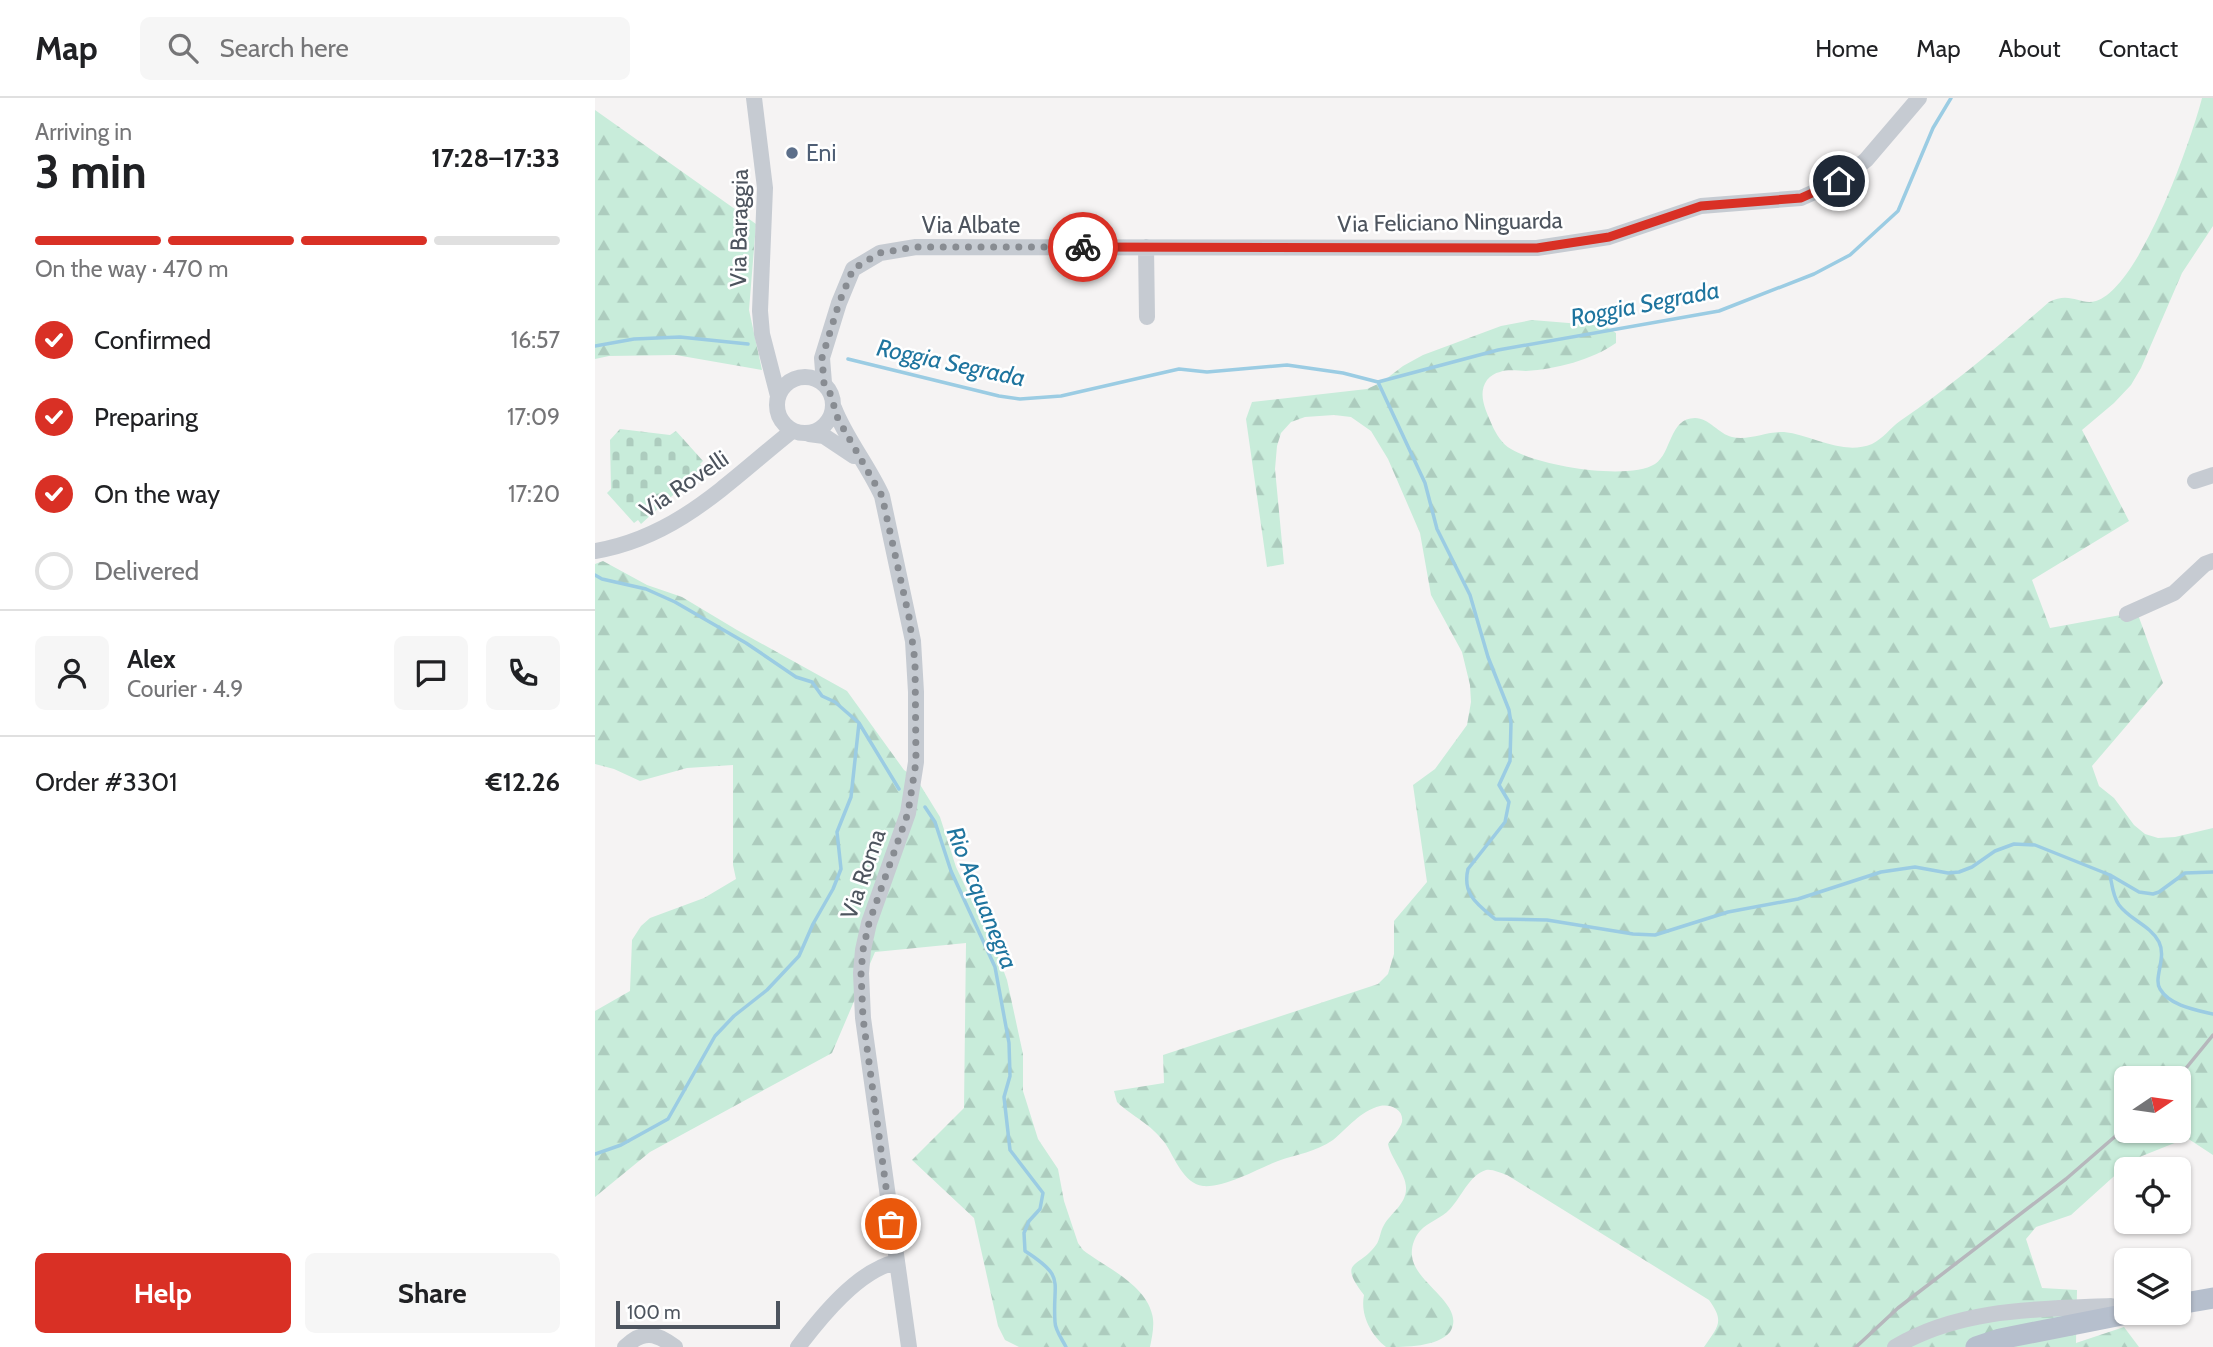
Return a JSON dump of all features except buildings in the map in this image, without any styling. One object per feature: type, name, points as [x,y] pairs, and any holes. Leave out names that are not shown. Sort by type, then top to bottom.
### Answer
[{"type":"main road","points":[[2191,1302],[2213,1298]]},
{"type":"main road","points":[[1976,1347],[2000,1339],[2114,1316]]},
{"type":"street","name":"Via Baraggia","points":[[754,98],[765,188],[760,311],[762,334],[778,396]]},
{"type":"street","name":"Via Feliciano Ninguarda","points":[[1146,247],[1537,248],[1609,237],[1701,206],[1801,198],[1839,181],[1866,160],[1919,98]]},
{"type":"street","name":"Via Albate","points":[[824,383],[822,358],[853,269],[880,253],[915,247],[1146,247]]},
{"type":"street","points":[[1146,247],[1147,317]]},
{"type":"street","points":[[768,358],[783,373],[803,377],[824,383],[829,390],[834,408],[826,425],[809,433],[792,431],[784,425],[777,406],[783,387],[803,377]]},
{"type":"street","name":"Via Albate","points":[[803,377],[822,358]]},
{"type":"street","name":"Via Roma","points":[[834,408],[849,440],[882,496],[909,617],[915,661],[916,762],[908,813],[869,923],[861,973],[863,1018],[909,1347]]},
{"type":"street","name":"Via Rovelli","points":[[755,461],[779,416]]},
{"type":"street","name":"Via Rovelli","points":[[595,551],[635,541],[667,528],[719,492],[792,431]]},
{"type":"street","name":"Via Roma","points":[[809,433],[824,436],[864,464]]},
{"type":"street","points":[[2195,481],[2213,475]]},
{"type":"street","points":[[2127,614],[2174,593],[2205,564],[2213,561]]},
{"type":"street","points":[[798,1347],[836,1303],[869,1274],[879,1267],[897,1262]]},
{"type":"street","points":[[1895,1347],[1952,1323],[2016,1310],[2114,1307]]},
{"type":"street","points":[[625,1347],[639,1337],[654,1334],[675,1347]]},
{"type":"green space","points":[[2202,98],[2213,98],[2213,226],[2182,273],[2131,385],[2082,430],[2129,521],[2032,580],[2050,628],[2137,612],[2163,683],[2092,766],[2099,786],[2114,798],[2134,825],[2145,834],[2158,838],[2175,837],[2213,828],[2213,1155],[2191,1141],[2191,1066],[2114,1066],[2114,1143],[2174,1143],[2140,1157],[2114,1157],[2114,1176],[2071,1215],[2036,1227],[2026,1239],[2042,1288],[2077,1290],[2076,1343],[2124,1327],[2139,1347],[1704,1347],[1718,1324],[1717,1314],[1709,1300],[1507,1175],[1486,1170],[1470,1182],[1450,1209],[1420,1231],[1413,1246],[1415,1266],[1452,1313],[1450,1332],[1429,1343],[1386,1347],[1368,1324],[1364,1295],[1351,1270],[1376,1245],[1384,1225],[1401,1204],[1405,1194],[1404,1178],[1388,1144],[1402,1122],[1399,1111],[1388,1106],[1373,1108],[1320,1147],[1231,1181],[1203,1186],[1185,1175],[1165,1143],[1148,1125],[1117,1102],[1114,1091],[1164,1083],[1163,1055],[1378,984],[1388,974],[1394,954],[1394,921],[1427,882],[1413,785],[1435,769],[1467,725],[1471,702],[1470,685],[1462,652],[1431,595],[1420,533],[1388,459],[1371,431],[1351,417],[1334,415],[1305,417],[1291,422],[1281,433],[1275,469],[1284,564],[1267,567],[1246,419],[1252,402],[1367,389],[1423,355],[1501,326],[1532,320],[1605,326],[1616,333],[1616,343],[1573,363],[1537,370],[1503,371],[1487,380],[1483,397],[1494,428],[1505,444],[1524,455],[1561,466],[1583,469],[1642,469],[1661,459],[1680,424],[1695,418],[1732,437],[1745,438],[1784,432],[1850,448],[1872,444],[1976,364],[2049,302],[2063,298],[2096,301],[2113,290],[2130,269],[2146,242],[2187,146]]},
{"type":"green space","points":[[595,110],[756,224],[749,310],[762,370],[676,355],[609,356],[595,359]]},
{"type":"green space","points":[[620,429],[670,435],[676,431],[703,461],[700,464],[703,468],[641,524],[638,520],[634,523],[607,493],[611,489],[610,440]]},
{"type":"green space","points":[[603,561],[647,585],[682,597],[847,691],[904,770],[916,778],[940,817],[956,867],[1007,980],[1023,1054],[1023,1091],[1038,1139],[1058,1169],[1064,1201],[1078,1243],[1083,1250],[1133,1285],[1148,1303],[1153,1318],[1150,1347],[1019,1347],[1005,1340],[998,1326],[974,1218],[912,1160],[964,1108],[966,943],[875,952],[832,1053],[650,1152],[595,1197],[595,1011],[630,991],[632,940],[641,926],[650,918],[704,898],[736,879],[733,865],[733,765],[687,768],[640,781],[595,764],[595,564]]},
{"type":"waterway","name":"Roggia Segrada","points":[[848,359],[1020,399],[1061,396],[1179,369],[1207,372],[1287,365],[1343,373],[1378,382],[1498,350],[1719,311],[1814,274],[1850,255],[1898,211],[1933,128],[1951,98]]},
{"type":"waterway","points":[[595,346],[634,339],[680,337],[748,344]]},
{"type":"waterway","points":[[1378,382],[1425,483],[1437,529],[1470,595],[1488,657],[1509,710],[1510,761],[1499,785],[1509,802],[1505,822],[1468,869],[1467,878],[1472,898],[1495,919],[1547,920],[1655,935],[1728,912],[1798,899],[1881,872],[1915,867],[1948,873],[1959,872],[1972,867],[1995,851],[2014,844],[2035,845],[2110,875],[2139,892],[2153,894],[2185,873],[2213,872]]},
{"type":"waterway","name":"Rio Acquanegra","points":[[595,575],[646,589],[675,602],[746,643],[796,677],[812,682],[822,696],[835,702],[859,723],[899,789]]},
{"type":"waterway","name":"Rio Acquanegra","points":[[595,1154],[621,1145],[668,1119],[715,1036],[734,1016],[767,990],[799,956],[841,869],[837,832],[851,797],[859,723]]},
{"type":"waterway","name":"Rio Acquanegra","points":[[925,807],[935,822],[951,871],[995,967],[1009,1043],[1010,1076],[1004,1097],[1010,1150],[1043,1193],[1040,1209],[1029,1221],[1024,1233],[1025,1251],[1047,1268],[1055,1281],[1055,1325],[1066,1347]]},
{"type":"waterway","points":[[2110,875],[2119,905],[2151,931],[2159,942],[2162,955],[2158,984],[2164,995],[2191,1009],[2213,1014]]},
{"type":"railway","points":[[2188,1066],[2213,1035]]},
{"type":"railway","points":[[1856,1347],[1898,1308],[2066,1179],[2114,1137]]},
{"type":"way so far","points":[[891,1224],[863,1018],[861,973],[869,923],[908,813],[916,762],[915,661],[909,617],[882,496],[838,419],[833,399],[824,383],[822,358],[853,269],[880,253],[915,247],[1083,247]]},
{"type":"place","name":"Eni","points":[[792,153]]},
{"type":"route","points":[[1083,247],[1537,248],[1609,237],[1701,206],[1801,198],[1839,181]]}]
